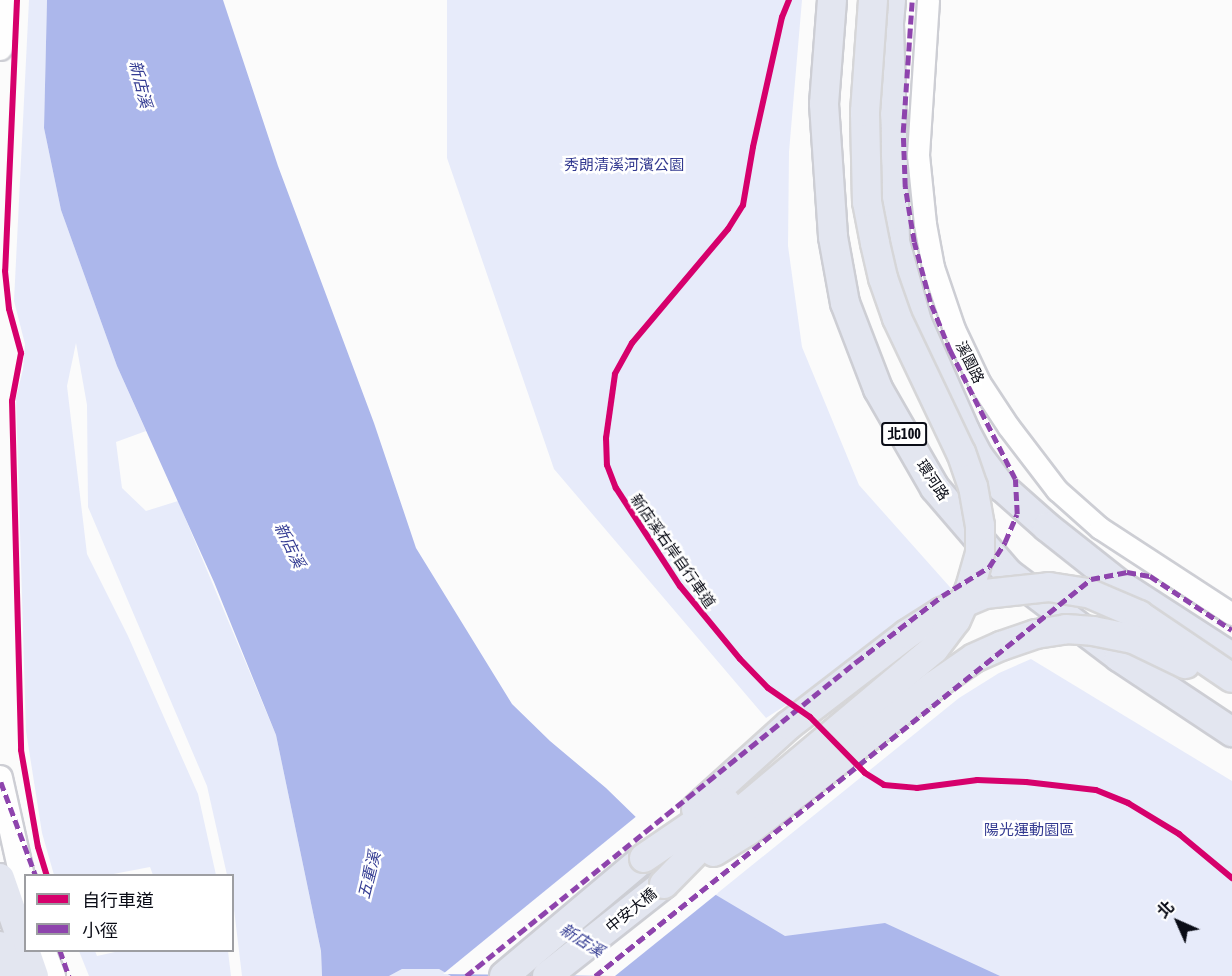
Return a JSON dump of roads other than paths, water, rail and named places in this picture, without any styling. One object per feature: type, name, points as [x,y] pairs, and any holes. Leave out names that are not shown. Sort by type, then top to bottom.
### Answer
[{"type":"highway","name":"環河路","points":[[832,0],[824,104],[833,237],[845,303],[879,390],[935,488],[1008,573],[1119,657],[1232,732]]},
{"type":"highway","points":[[644,858],[753,784],[917,646],[935,624],[952,594],[963,561],[966,533],[963,503],[936,432],[876,304],[859,233],[854,198],[852,99],[857,0]]},
{"type":"highway","points":[[664,884],[710,837],[934,649],[956,620],[970,588],[980,553],[980,526],[974,487],[961,453],[900,327],[883,278],[867,202],[865,112],[873,0]]},
{"type":"highway","points":[[891,0],[889,25],[895,242],[916,322],[965,431],[980,457],[1002,487],[1047,526],[1119,585],[1232,657]]},
{"type":"highway","points":[[504,976],[644,858],[732,774],[841,684],[907,634],[942,612],[985,594],[1049,587],[1088,593],[1139,615],[1232,678]]},
{"type":"highway","points":[[664,884],[748,831],[974,658],[1036,634],[1066,629],[1133,639],[1180,661],[1232,694]]},
{"type":"highway","points":[[0,878],[24,947]]},
{"type":"highway","name":"中安大橋","points":[[547,976],[563,968],[664,884]]},
{"type":"highway","points":[[483,976],[564,924]]},
{"type":"highway","points":[[0,946],[9,976]]},
{"type":"highway","points":[[26,952],[34,976]]},
{"type":"main road","points":[[0,48],[3,0]]},
{"type":"main road","points":[[0,778],[24,885]]},
{"type":"main road","points":[[43,952],[52,976]]},
{"type":"street","name":"溪園路","points":[[928,0],[918,155],[925,224],[933,267],[950,318],[979,382],[1008,426],[1058,490],[1100,528],[1232,614]]},
{"type":"water","points":[[47,0],[223,0],[278,166],[374,423],[416,548],[512,704],[550,741],[606,788],[716,895],[785,936],[885,923],[1000,976],[451,976],[439,969],[402,969],[389,976],[322,976],[321,951],[276,735],[214,582],[117,366],[61,210],[44,128]]},
{"type":"water label","name":"新店溪","points":[[141,84]]},
{"type":"water label","name":"新店溪","points":[[290,545]]},
{"type":"water label","name":"五重溪","points":[[369,875]]},
{"type":"water label","name":"新店溪","points":[[582,940]]},
{"type":"park label","name":"秀朗清溪河濱公園","points":[[624,165]]},
{"type":"park label","name":"陽光運動園區","points":[[1029,830]]}]
